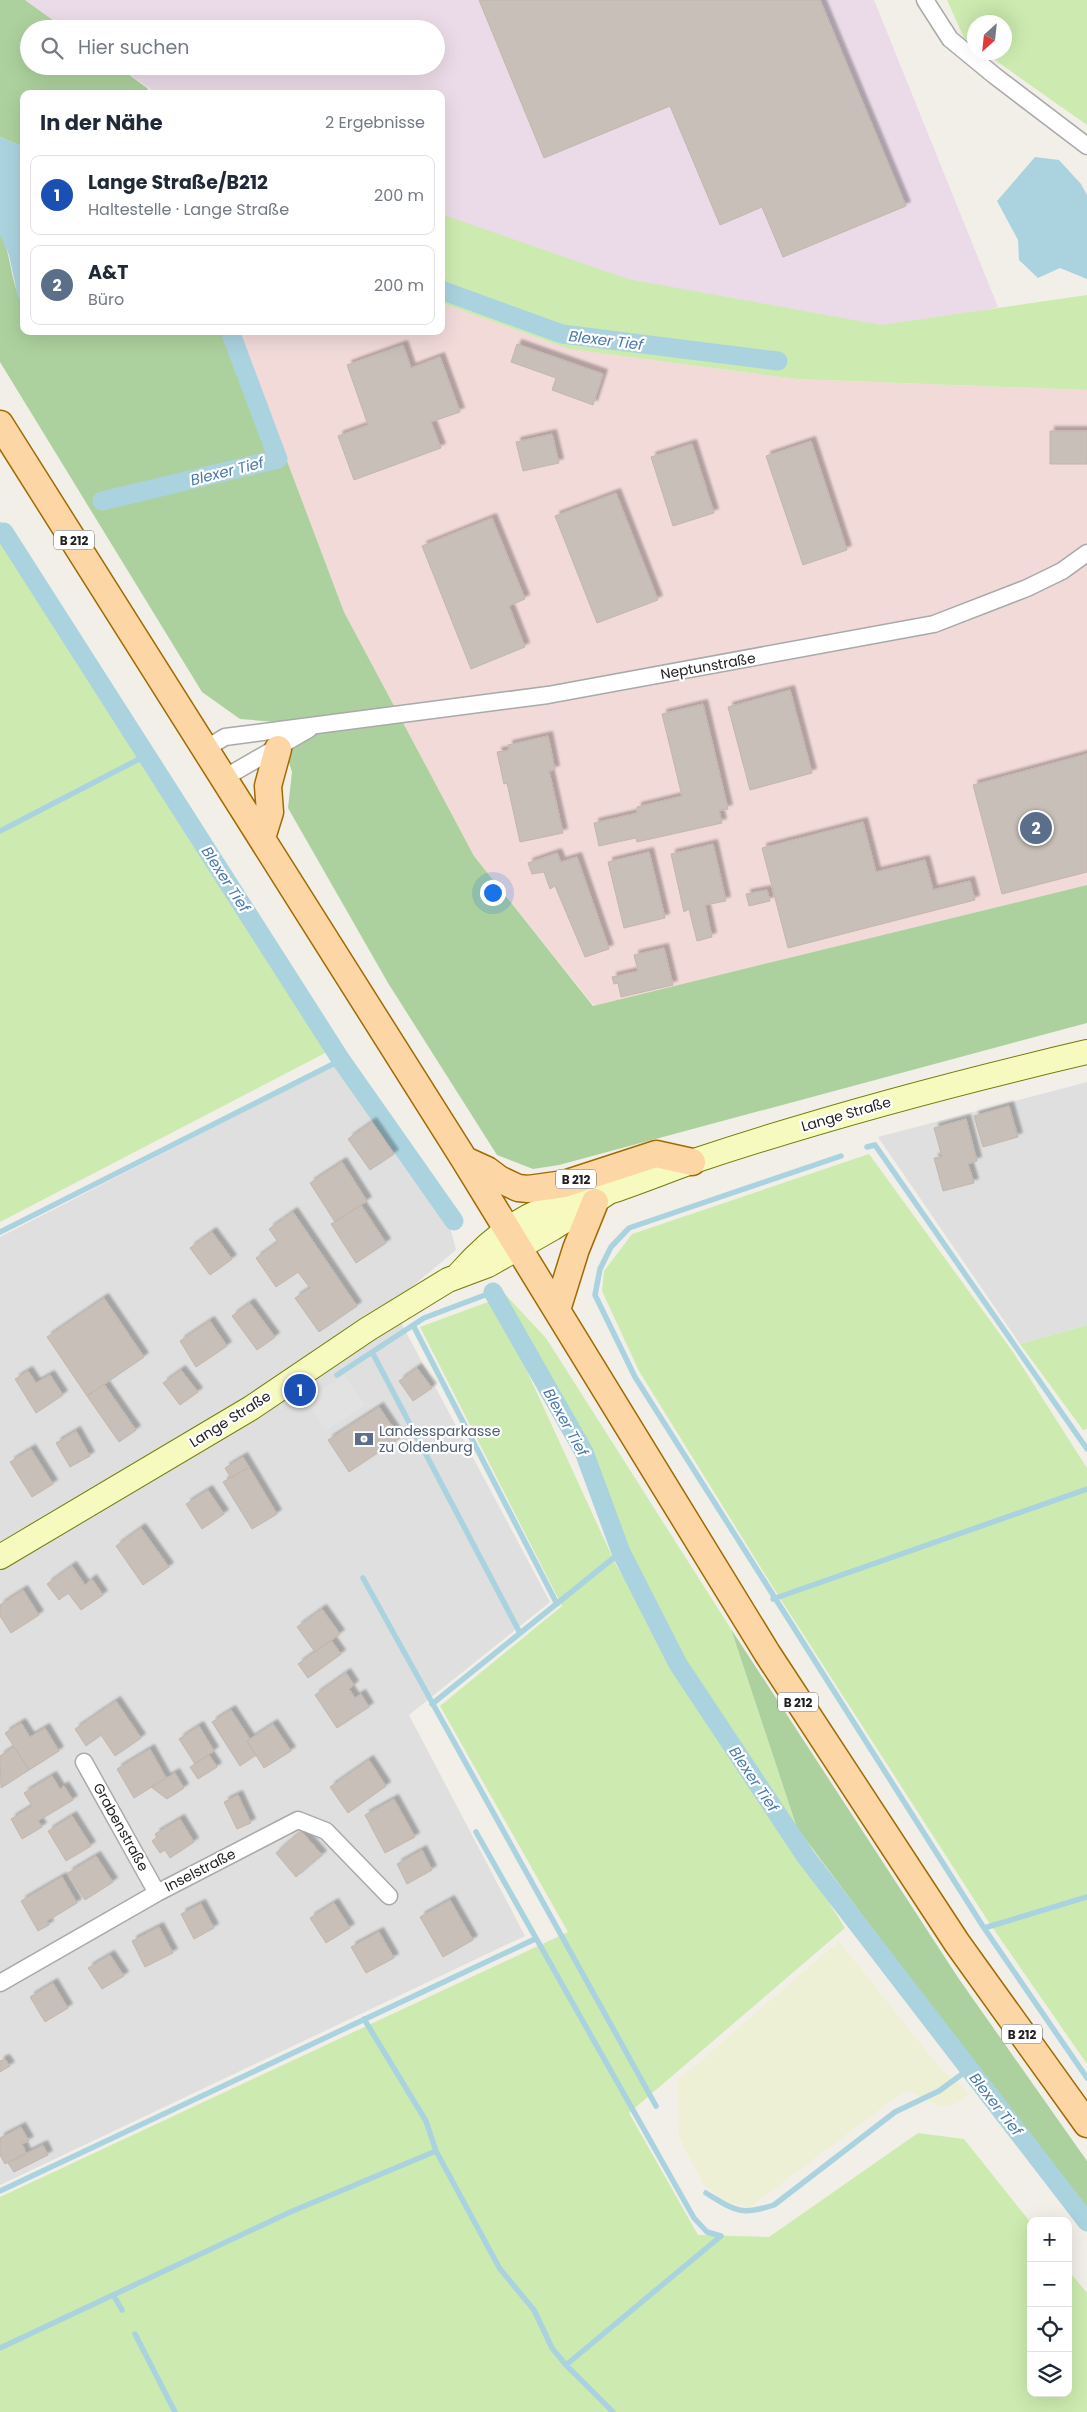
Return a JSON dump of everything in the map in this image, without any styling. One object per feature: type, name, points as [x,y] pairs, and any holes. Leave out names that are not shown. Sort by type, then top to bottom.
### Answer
[{"type":"main road","name":"B 212","points":[[0,424],[464,1160],[767,1654],[957,1943],[1087,2124]]},
{"type":"main road","points":[[262,838],[270,812],[268,786],[278,749]]},
{"type":"main road","name":"B 212","points":[[464,1160],[487,1170],[499,1179],[518,1188],[528,1189],[564,1184],[656,1154],[692,1162]]},
{"type":"main road","name":"B 212","points":[[557,1310],[576,1249],[602,1197]]},
{"type":"street","points":[[925,0],[950,39],[1087,146]]},
{"type":"street","name":"Neptunstraße","points":[[205,749],[225,737],[314,727],[548,695],[934,624],[1027,588],[1062,571],[1087,553]]},
{"type":"street","name":"Neptunstraße","points":[[224,778],[314,727]]},
{"type":"street","name":"Lange Straße","points":[[0,1557],[251,1408],[368,1329],[456,1277],[488,1265],[512,1240],[602,1197],[692,1162],[920,1093],[1087,1052]]},
{"type":"street","name":"Grabenstraße","points":[[84,1762],[157,1893]]},
{"type":"street","name":"Inselstraße","points":[[0,1983],[157,1893],[298,1820],[326,1832],[389,1896]]},
{"type":"shaded area","points":[[25,0],[874,0],[998,307],[876,335],[735,325],[445,236],[445,90],[152,90],[130,75],[445,75],[445,20],[53,20]]},
{"type":"shaded area","points":[[445,304],[570,349],[797,379],[1087,390],[1087,885],[594,1006],[474,856],[344,612],[240,335],[445,335]]},
{"type":"shaded area","points":[[335,1065],[449,1223],[456,1250],[391,1304],[550,1602],[409,1715],[525,1936],[0,2185],[0,1237]]},
{"type":"shaded area","points":[[1087,1082],[1087,1325],[1020,1344],[878,1137]]},
{"type":"shaded area","points":[[344,1375],[365,1405],[326,1431],[306,1401]]},
{"type":"green space","points":[[0,0],[25,0],[53,20],[20,20],[20,75],[129,75],[148,90],[20,90],[20,145],[0,137]]},
{"type":"green space","points":[[947,0],[1087,0],[1087,125],[995,60],[1012,60],[1012,15],[967,15],[967,40],[964,38]]},
{"type":"green space","points":[[445,215],[628,279],[881,325],[1087,295],[1087,390],[797,379],[569,349],[445,304]]},
{"type":"green space","points":[[0,234],[7,250],[13,279],[20,297],[20,335],[240,335],[344,612],[474,856],[593,1006],[1087,885],[1087,1023],[559,1165],[533,1169],[497,1155],[388,983],[288,808],[292,772],[276,722],[240,719],[202,692],[0,362]]},
{"type":"green space","points":[[0,533],[329,1051],[0,1222]]},
{"type":"green space","points":[[869,1154],[1013,1352],[1087,1468],[1087,2064],[988,1921],[776,1592],[639,1371],[602,1291],[604,1271],[632,1234]]},
{"type":"green space","points":[[501,1290],[546,1338],[731,1629],[797,1828],[688,1664],[631,1558],[589,1445]]},
{"type":"green space","points":[[488,1302],[498,1308],[616,1565],[845,1928],[629,2113],[698,2235],[769,2237],[918,2133],[964,2139],[1027,2218],[1027,2397],[1072,2397],[1072,2275],[1087,2293],[1087,2412],[0,2412],[0,2197],[568,1932],[440,1706],[562,1606],[420,1327]]},
{"type":"green space","points":[[1087,1325],[1087,1429],[1083,1430],[1020,1344]]},
{"type":"green space","points":[[731,1629],[959,1979],[1087,2161],[1087,2207],[974,2064],[797,1828]]},
{"type":"green space","points":[[839,1941],[940,2068],[970,2093],[958,2103],[941,2107],[906,2090],[749,2208],[724,2201],[703,2184],[679,2137],[678,2080]]},
{"type":"water","points":[[0,137],[20,145],[20,298],[18,297],[9,255],[0,234]]},
{"type":"water","points":[[1035,157],[1059,160],[1081,184],[1087,195],[1087,279],[1060,268],[1038,278],[1019,260],[1018,240],[997,201]]},
{"type":"building","points":[[479,0],[820,0],[906,206],[783,257],[762,207],[720,225],[670,106],[544,158]]},
{"type":"building","points":[[517,344],[603,374],[593,405],[552,390],[556,378],[511,362]]},
{"type":"building","points":[[403,345],[411,368],[440,357],[460,412],[431,422],[441,448],[354,480],[338,436],[368,425],[347,365]]},
{"type":"building","points":[[1050,431],[1087,431],[1087,464],[1050,464]]},
{"type":"building","points":[[552,434],[559,463],[523,471],[516,442]]},
{"type":"building","points":[[811,441],[847,550],[803,565],[766,456]]},
{"type":"building","points":[[692,444],[714,513],[673,526],[651,457]]},
{"type":"building","points":[[616,493],[658,600],[597,623],[555,516]]},
{"type":"building","points":[[492,518],[525,599],[509,606],[525,647],[471,669],[422,546]]},
{"type":"building","points":[[790,690],[812,773],[750,790],[728,707]]},
{"type":"building","points":[[703,704],[728,809],[719,811],[722,823],[637,842],[636,838],[599,846],[594,823],[637,813],[637,807],[682,796],[662,714]]},
{"type":"building","points":[[548,736],[555,770],[549,771],[563,833],[520,842],[507,783],[504,784],[497,752],[509,750],[508,745]]},
{"type":"building","points":[[1087,754],[1087,872],[1002,894],[973,785]]},
{"type":"building","points":[[863,822],[876,872],[925,860],[933,890],[970,881],[975,900],[788,948],[762,848]]},
{"type":"building","points":[[713,844],[726,901],[705,905],[712,937],[697,941],[689,909],[684,912],[671,854]]},
{"type":"building","points":[[649,852],[665,918],[624,928],[608,862]]},
{"type":"building","points":[[557,853],[561,862],[577,857],[609,949],[585,957],[555,886],[550,889],[544,872],[532,874],[528,863]]},
{"type":"building","points":[[767,890],[770,901],[749,906],[746,894]]},
{"type":"building","points":[[664,948],[673,985],[621,997],[618,983],[614,984],[612,977],[638,971],[634,955]]},
{"type":"building","points":[[1009,1106],[1018,1137],[983,1147],[974,1116]]},
{"type":"building","points":[[966,1119],[977,1161],[968,1164],[974,1183],[943,1191],[934,1158],[942,1157],[934,1128]]},
{"type":"building","points":[[372,1122],[394,1154],[370,1170],[348,1139]]},
{"type":"building","points":[[342,1162],[367,1201],[335,1222],[310,1183]]},
{"type":"building","points":[[361,1205],[386,1243],[356,1263],[331,1224]]},
{"type":"building","points":[[293,1212],[357,1306],[319,1332],[295,1298],[310,1288],[298,1272],[276,1287],[256,1258],[278,1242],[269,1229]]},
{"type":"building","points":[[212,1232],[232,1259],[210,1275],[190,1248]]},
{"type":"building","points":[[104,1298],[144,1357],[87,1396],[47,1337]]},
{"type":"building","points":[[250,1303],[275,1337],[257,1350],[232,1316]]},
{"type":"building","points":[[210,1321],[227,1346],[196,1367],[180,1341]]},
{"type":"building","points":[[417,1368],[432,1388],[413,1401],[399,1381]]},
{"type":"building","points":[[181,1370],[198,1392],[180,1405],[163,1383]]},
{"type":"building","points":[[28,1371],[36,1383],[50,1375],[63,1395],[36,1413],[15,1379]]},
{"type":"building","points":[[104,1384],[136,1430],[119,1442],[87,1396]]},
{"type":"building","name":"Landessparkasse zu Oldenburg","points":[[379,1407],[400,1438],[349,1472],[328,1440]]},
{"type":"building","points":[[76,1431],[90,1456],[70,1467],[56,1443]]},
{"type":"building","points":[[31,1449],[53,1484],[32,1497],[10,1462]]},
{"type":"building","points":[[243,1457],[249,1467],[231,1478],[225,1468]]},
{"type":"building","points":[[249,1467],[277,1514],[252,1529],[223,1482]]},
{"type":"building","points":[[208,1490],[224,1514],[202,1529],[186,1504]]},
{"type":"building","points":[[141,1528],[169,1567],[143,1585],[116,1546]]},
{"type":"building","points":[[72,1566],[85,1585],[92,1579],[103,1595],[81,1610],[68,1593],[59,1600],[47,1584]]},
{"type":"building","points":[[23,1590],[39,1615],[11,1633],[0,1616],[0,1605]]},
{"type":"building","points":[[322,1609],[340,1634],[315,1652],[297,1627]]},
{"type":"building","points":[[331,1640],[341,1654],[308,1678],[298,1664]]},
{"type":"building","points":[[346,1673],[354,1685],[349,1689],[355,1698],[361,1694],[369,1707],[337,1728],[315,1695]]},
{"type":"building","points":[[116,1701],[141,1738],[115,1756],[101,1735],[86,1746],[75,1729]]},
{"type":"building","points":[[231,1710],[250,1739],[247,1741],[256,1755],[240,1766],[212,1722]]},
{"type":"building","points":[[21,1723],[30,1737],[45,1728],[59,1751],[29,1770],[5,1733]]},
{"type":"building","points":[[273,1724],[291,1751],[264,1768],[247,1741]]},
{"type":"building","points":[[199,1726],[214,1751],[195,1764],[179,1739]]},
{"type":"building","points":[[14,1747],[29,1770],[1,1788],[0,1756]]},
{"type":"building","points":[[150,1749],[166,1778],[134,1798],[117,1769]]},
{"type":"building","points":[[209,1755],[217,1767],[198,1779],[190,1767]]},
{"type":"building","points":[[369,1760],[386,1786],[348,1813],[330,1787]]},
{"type":"building","points":[[175,1773],[184,1788],[167,1799],[151,1787]]},
{"type":"building","points":[[52,1776],[60,1789],[64,1786],[73,1800],[38,1821],[42,1827],[22,1839],[11,1819],[32,1806],[24,1793]]},
{"type":"building","points":[[238,1795],[251,1823],[237,1829],[224,1802]]},
{"type":"building","points":[[394,1799],[415,1837],[385,1853],[365,1815]]},
{"type":"building","points":[[72,1816],[91,1846],[66,1861],[48,1831]]},
{"type":"building","points":[[180,1819],[194,1842],[170,1858],[165,1850],[160,1853],[152,1841],[157,1837],[155,1834]]},
{"type":"building","points":[[301,1831],[322,1855],[296,1877],[276,1853]]},
{"type":"building","points":[[422,1850],[432,1870],[407,1884],[397,1864]]},
{"type":"building","points":[[96,1856],[113,1882],[85,1900],[68,1873]]},
{"type":"building","points":[[62,1877],[77,1903],[47,1921],[49,1925],[38,1931],[21,1901]]},
{"type":"building","points":[[450,1900],[473,1940],[443,1957],[420,1917]]},
{"type":"building","points":[[334,1903],[350,1928],[326,1943],[310,1918]]},
{"type":"building","points":[[201,1904],[214,1928],[194,1939],[181,1914]]},
{"type":"building","points":[[159,1927],[173,1953],[145,1967],[132,1941]]},
{"type":"building","points":[[379,1932],[394,1958],[366,1973],[351,1947]]},
{"type":"building","points":[[110,1955],[124,1976],[102,1989],[88,1968]]},
{"type":"building","points":[[53,1983],[68,2008],[45,2022],[30,1997]]},
{"type":"building","points":[[5,2059],[10,2066],[0,2072],[0,2061]]},
{"type":"building","points":[[21,2127],[29,2141],[22,2144],[26,2153],[5,2164],[0,2155],[0,2138]]},
{"type":"building","points":[[43,2145],[48,2155],[14,2172],[8,2163]]},
{"type":"waterway","name":"Blexer Tief","points":[[445,291],[562,334],[778,361]]},
{"type":"waterway","name":"Blexer Tief","points":[[102,501],[278,459],[232,335]]},
{"type":"waterway","points":[[0,525],[4,532]]},
{"type":"waterway","name":"Blexer Tief","points":[[4,532],[341,1060],[454,1221]]},
{"type":"waterway","points":[[0,831],[147,755]]},
{"type":"waterway","points":[[0,1232],[341,1060]]},
{"type":"waterway","points":[[867,1147],[875,1145],[1087,1449]]},
{"type":"waterway","points":[[841,1156],[629,1228],[611,1247],[600,1269],[595,1295],[635,1377],[984,1928],[1087,2078]]},
{"type":"waterway","points":[[337,1375],[424,1318],[493,1292]]},
{"type":"waterway","name":"Blexer Tief","points":[[493,1292],[584,1452],[621,1552],[678,1664],[806,1857],[1087,2222]]},
{"type":"waterway","points":[[413,1325],[557,1604]]},
{"type":"waterway","points":[[372,1352],[520,1633]]},
{"type":"waterway","points":[[773,1599],[1087,1489]]},
{"type":"waterway","points":[[432,1704],[621,1552]]},
{"type":"waterway","points":[[363,1578],[656,2106]]},
{"type":"waterway","points":[[476,1832],[694,2218],[707,2232],[721,2236],[566,2365]]},
{"type":"waterway","points":[[984,1928],[1087,1897]]},
{"type":"waterway","points":[[0,2191],[535,1939]]},
{"type":"waterway","points":[[364,2019],[426,2121],[436,2151],[500,2269],[534,2310],[552,2348],[566,2365],[613,2412]]},
{"type":"waterway","points":[[706,2193],[738,2210],[753,2210],[774,2205],[895,2112],[939,2091],[969,2069]]},
{"type":"waterway","points":[[0,2348],[288,2213],[436,2151]]},
{"type":"waterway","points":[[114,2296],[122,2310]]},
{"type":"waterway","points":[[135,2334],[175,2412]]},
{"type":"place","name":"A&T","points":[[1036,828]]},
{"type":"place","name":"Lange Straße/B212","points":[[300,1390]]},
{"type":"place","name":"Landessparkasse zu Oldenburg","points":[[364,1439]]}]
